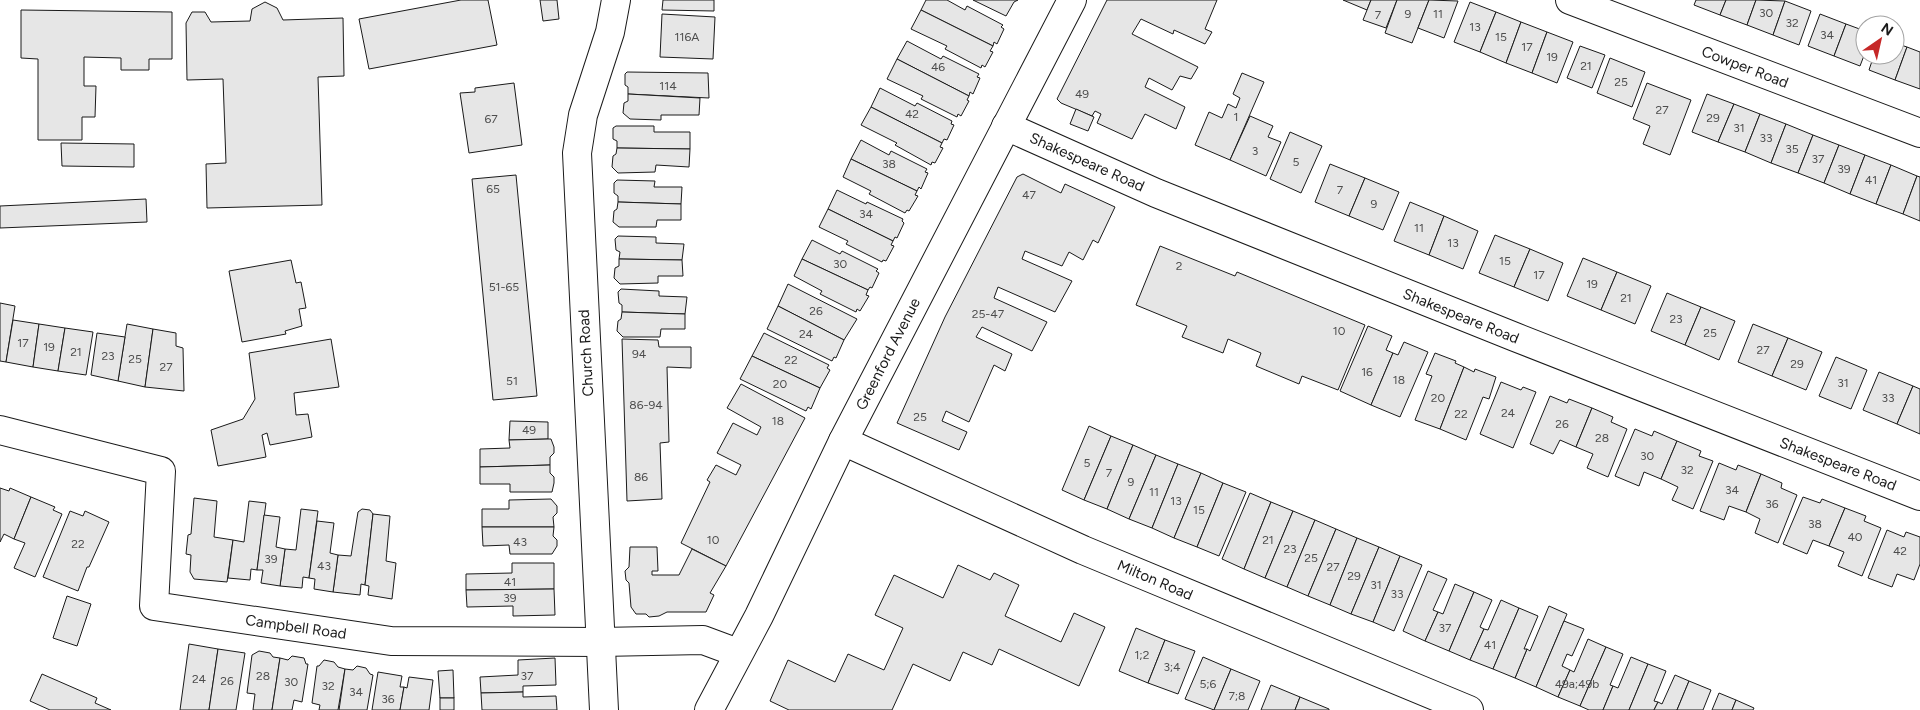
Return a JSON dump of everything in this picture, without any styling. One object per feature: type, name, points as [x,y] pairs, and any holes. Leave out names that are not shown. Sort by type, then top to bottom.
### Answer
[{"type":"street","name":"Church Road","points":[[604,710],[577,153],[583,115],[610,32],[616,0]]},
{"type":"street","name":"Greenford Avenue","points":[[708,710],[759,616],[843,441],[1072,0]]},
{"type":"street","name":"Cowper Road","points":[[1570,0],[1920,133]]},
{"type":"street","name":"Shakespeare Road","points":[[1006,126],[1192,208],[1514,337],[1920,496]]},
{"type":"street","name":"Campbell Road","points":[[0,430],[161,470],[154,606],[391,641],[600,642],[703,640],[738,653]]},
{"type":"street","name":"Milton Road","points":[[843,441],[1082,550],[1469,710]]},
{"type":"building","points":[[461,0],[488,0],[497,45],[369,69],[359,19]]},
{"type":"building","points":[[540,0],[557,0],[559,19],[543,21]]},
{"type":"building","points":[[663,0],[714,0],[714,11],[662,10]]},
{"type":"building","points":[[926,0],[947,0],[965,10],[967,6],[1003,25],[1001,27],[1004,29],[997,44],[994,42],[993,46],[921,10]]},
{"type":"building","points":[[973,0],[1018,0],[1014,2],[1006,16]]},
{"type":"building","points":[[1107,0],[1217,0],[1205,29],[1212,32],[1205,44],[1174,30],[1173,34],[1141,19],[1132,34],[1198,67],[1191,79],[1180,76],[1172,90],[1149,78],[1145,87],[1185,107],[1176,129],[1145,114],[1132,139],[1097,123],[1101,114],[1095,111],[1092,116],[1061,103],[1057,99]]},
{"type":"building","points":[[1343,0],[1371,0],[1367,10]]},
{"type":"building","points":[[1371,0],[1397,0],[1386,28],[1363,20]]},
{"type":"building","points":[[1397,0],[1429,0],[1412,43],[1385,33]]},
{"type":"building","points":[[1429,0],[1458,1],[1444,38],[1418,28]]},
{"type":"building","points":[[1696,0],[1726,0],[1720,15],[1694,5]]},
{"type":"building","points":[[1726,0],[1756,0],[1747,25],[1720,15]]},
{"type":"building","points":[[1756,0],[1785,1],[1773,35],[1747,25]]},
{"type":"building","points":[[1785,1],[1811,11],[1799,45],[1773,35]]},
{"type":"building","points":[[265,2],[277,8],[283,20],[343,18],[344,76],[318,77],[322,205],[207,208],[206,164],[226,163],[223,79],[187,80],[186,23],[192,12],[205,12],[211,22],[250,21],[252,9]]},
{"type":"building","points":[[1470,2],[1496,12],[1480,52],[1454,42]]},
{"type":"building","points":[[21,10],[172,12],[172,59],[149,59],[149,70],[121,70],[121,58],[84,57],[84,86],[96,86],[95,117],[82,117],[82,140],[38,140],[38,59],[21,58]]},
{"type":"building","points":[[921,10],[993,46],[990,51],[993,52],[985,67],[982,65],[981,68],[945,49],[947,46],[911,29]]},
{"type":"building","points":[[1496,12],[1521,22],[1506,63],[1480,52]]},
{"type":"building","points":[[662,14],[715,17],[713,59],[660,57]]},
{"type":"building","points":[[1820,14],[1846,24],[1834,56],[1808,46]]},
{"type":"building","points":[[1521,22],[1547,32],[1532,73],[1506,63]]},
{"type":"building","points":[[1846,24],[1855,27],[1855,64],[1834,56]]},
{"type":"building","points":[[1547,32],[1573,42],[1557,83],[1532,73]]},
{"type":"building","points":[[907,41],[941,59],[943,56],[979,74],[977,77],[980,78],[973,94],[970,92],[969,96],[897,59]]},
{"type":"building","points":[[1580,46],[1605,55],[1592,88],[1567,78]]},
{"type":"building","points":[[1907,47],[1920,52],[1920,89],[1895,80],[1900,65],[1905,65]]},
{"type":"building","points":[[1610,58],[1645,72],[1632,107],[1597,93]]},
{"type":"building","points":[[897,59],[969,96],[967,100],[969,101],[961,116],[958,114],[957,117],[921,99],[923,96],[887,79]]},
{"type":"building","points":[[1871,65],[1900,65],[1895,80],[1869,70]]},
{"type":"building","points":[[627,72],[708,73],[709,98],[628,94],[628,87],[625,85],[625,74]]},
{"type":"building","points":[[1242,73],[1264,82],[1230,160],[1195,145],[1209,112],[1222,118],[1228,104],[1236,108],[1240,98],[1233,94]]},
{"type":"building","points":[[514,83],[522,145],[469,153],[460,93],[475,92],[475,88]]},
{"type":"building","points":[[1647,83],[1691,100],[1670,155],[1643,144],[1650,126],[1633,119]]},
{"type":"building","points":[[880,88],[915,106],[917,103],[952,121],[951,124],[954,125],[947,140],[944,139],[942,143],[871,107]]},
{"type":"building","points":[[628,94],[700,98],[699,115],[661,115],[661,120],[630,119],[623,113],[624,103],[628,101]]},
{"type":"building","points":[[1707,94],[1734,104],[1718,142],[1692,132]]},
{"type":"building","points":[[1734,104],[1760,114],[1745,152],[1718,142]]},
{"type":"building","points":[[871,107],[942,143],[940,147],[943,148],[935,163],[932,162],[931,165],[895,145],[897,143],[861,125]]},
{"type":"building","points":[[1076,109],[1094,117],[1088,131],[1070,124]]},
{"type":"building","points":[[1760,114],[1786,124],[1771,163],[1745,152]]},
{"type":"building","points":[[1250,116],[1273,126],[1268,137],[1281,142],[1266,176],[1230,160]]},
{"type":"building","points":[[1786,124],[1813,135],[1798,173],[1771,163]]},
{"type":"building","points":[[616,126],[654,126],[654,132],[690,132],[690,149],[617,148],[617,141],[613,139],[613,128]]},
{"type":"building","points":[[1290,132],[1322,146],[1301,193],[1270,179]]},
{"type":"building","points":[[1813,135],[1839,145],[1824,183],[1798,173]]},
{"type":"building","points":[[861,140],[889,155],[891,151],[927,169],[925,172],[928,173],[921,189],[919,187],[917,191],[851,159]]},
{"type":"building","points":[[61,143],[134,144],[134,167],[62,166]]},
{"type":"building","points":[[1839,145],[1865,155],[1850,194],[1824,183]]},
{"type":"building","points":[[617,148],[690,149],[689,167],[656,165],[655,172],[618,173],[612,167],[613,156],[616,154]]},
{"type":"building","points":[[1865,155],[1891,165],[1876,204],[1850,194]]},
{"type":"building","points":[[851,159],[917,191],[915,195],[918,196],[909,211],[907,210],[905,213],[869,194],[871,191],[843,177]]},
{"type":"building","points":[[1330,164],[1365,178],[1349,216],[1315,202]]},
{"type":"building","points":[[1891,165],[1917,176],[1903,214],[1876,204]]},
{"type":"building","points":[[1023,174],[1061,193],[1065,184],[1115,207],[1098,243],[1093,240],[1083,260],[1069,252],[1062,266],[1025,251],[1022,259],[1072,281],[1055,312],[998,287],[994,298],[1047,322],[1032,351],[982,327],[976,337],[1012,354],[1005,371],[994,365],[969,422],[946,411],[942,421],[967,432],[959,450],[897,423],[945,317],[1017,177]]},
{"type":"building","points":[[516,175],[537,396],[493,400],[472,179]]},
{"type":"building","points":[[1917,176],[1920,177],[1920,221],[1903,214]]},
{"type":"building","points":[[1365,178],[1399,192],[1383,230],[1349,216]]},
{"type":"building","points":[[617,180],[655,181],[654,187],[682,187],[681,204],[618,202],[618,196],[614,193],[614,183]]},
{"type":"building","points":[[837,190],[903,219],[904,223],[897,238],[895,237],[893,241],[828,209]]},
{"type":"building","points":[[146,199],[147,222],[0,228],[0,206]]},
{"type":"building","points":[[618,202],[681,204],[681,220],[657,220],[656,227],[619,227],[613,222],[614,211],[617,209]]},
{"type":"building","points":[[1410,202],[1444,216],[1429,255],[1394,241]]},
{"type":"building","points":[[828,209],[893,241],[891,245],[894,246],[886,261],[883,260],[882,262],[846,244],[848,241],[819,227]]},
{"type":"building","points":[[1444,216],[1478,231],[1463,269],[1429,255]]},
{"type":"building","points":[[1495,235],[1530,249],[1514,287],[1479,273]]},
{"type":"building","points":[[618,236],[656,237],[656,243],[684,244],[682,260],[619,259],[620,252],[616,250],[615,239]]},
{"type":"building","points":[[812,240],[840,254],[842,251],[878,269],[876,271],[879,273],[872,288],[870,287],[868,290],[802,259]]},
{"type":"building","points":[[1160,246],[1235,276],[1237,272],[1365,325],[1338,390],[1302,376],[1299,384],[1256,366],[1261,353],[1228,339],[1223,353],[1182,337],[1187,326],[1136,305]]},
{"type":"building","points":[[1530,249],[1563,263],[1548,301],[1514,287]]},
{"type":"building","points":[[1583,258],[1617,272],[1601,310],[1567,296]]},
{"type":"building","points":[[619,259],[682,260],[683,276],[658,276],[658,283],[620,284],[614,278],[615,268],[619,266]]},
{"type":"building","points":[[802,259],[868,290],[866,295],[869,296],[860,311],[857,309],[856,312],[820,294],[822,291],[794,276]]},
{"type":"building","points":[[291,260],[296,283],[301,282],[306,308],[299,309],[302,326],[285,331],[286,334],[242,342],[229,271]]},
{"type":"building","points":[[1617,272],[1651,286],[1635,324],[1601,310]]},
{"type":"building","points":[[788,284],[857,319],[844,340],[778,306]]},
{"type":"building","points":[[621,289],[659,291],[659,296],[687,297],[685,314],[622,312],[618,292]]},
{"type":"building","points":[[1667,293],[1701,307],[1685,345],[1651,331]]},
{"type":"building","points":[[0,303],[15,306],[6,362],[0,361]]},
{"type":"building","points":[[778,306],[844,340],[836,358],[834,357],[832,361],[767,329]]},
{"type":"building","points":[[1701,307],[1735,321],[1719,360],[1685,345]]},
{"type":"building","points":[[622,312],[685,314],[685,329],[661,329],[660,337],[623,337],[617,331],[618,321],[621,319]]},
{"type":"building","points":[[13,320],[39,324],[33,367],[6,362]]},
{"type":"building","points":[[39,324],[65,328],[58,371],[33,367]]},
{"type":"building","points":[[127,324],[153,329],[145,387],[118,381]]},
{"type":"building","points":[[1753,324],[1788,338],[1772,376],[1738,362]]},
{"type":"building","points":[[1368,326],[1392,336],[1386,350],[1393,353],[1371,405],[1340,391]]},
{"type":"building","points":[[65,328],[93,332],[86,375],[58,371]]},
{"type":"building","points":[[153,329],[176,333],[176,346],[183,348],[184,391],[145,387]]},
{"type":"building","points":[[97,333],[125,337],[118,381],[91,375]]},
{"type":"building","points":[[764,333],[829,365],[827,368],[830,370],[820,388],[752,356]]},
{"type":"building","points":[[1788,338],[1822,352],[1806,390],[1772,376]]},
{"type":"building","points":[[331,339],[339,387],[294,393],[296,415],[308,414],[312,437],[270,445],[267,433],[262,435],[266,457],[218,466],[211,430],[243,419],[255,399],[249,353]]},
{"type":"building","points":[[622,339],[658,340],[659,347],[691,347],[691,368],[667,367],[669,442],[660,443],[662,499],[627,501]]},
{"type":"building","points":[[1404,342],[1428,352],[1400,417],[1371,405],[1393,353],[1398,355]]},
{"type":"building","points":[[1435,353],[1456,361],[1455,363],[1464,367],[1440,429],[1415,420],[1432,376],[1426,374]]},
{"type":"building","points":[[752,356],[820,388],[811,409],[808,407],[806,411],[740,379]]},
{"type":"building","points":[[1836,357],[1867,370],[1851,409],[1819,396]]},
{"type":"building","points":[[1464,367],[1474,372],[1475,369],[1496,377],[1489,399],[1483,397],[1466,440],[1440,429]]},
{"type":"building","points":[[1879,372],[1913,386],[1897,424],[1863,410]]},
{"type":"building","points":[[1501,382],[1521,390],[1523,387],[1536,392],[1513,448],[1480,434]]},
{"type":"building","points":[[741,384],[805,418],[726,566],[681,543],[710,482],[707,480],[716,465],[736,475],[741,465],[717,453],[733,423],[757,435],[761,427],[727,408]]},
{"type":"building","points":[[1913,386],[1920,389],[1920,434],[1897,424]]},
{"type":"building","points":[[1550,396],[1567,403],[1569,399],[1592,408],[1576,447],[1560,440],[1553,454],[1530,444]]},
{"type":"building","points":[[1592,408],[1613,417],[1611,422],[1627,429],[1608,477],[1587,468],[1593,454],[1576,447]]},
{"type":"building","points":[[510,421],[548,422],[548,439],[509,440]]},
{"type":"building","points":[[1089,426],[1111,436],[1084,500],[1062,490]]},
{"type":"building","points":[[1635,429],[1652,436],[1654,431],[1677,441],[1661,479],[1644,472],[1639,486],[1615,476]]},
{"type":"building","points":[[1111,436],[1133,445],[1107,509],[1084,500]]},
{"type":"building","points":[[551,439],[554,453],[550,457],[550,465],[480,467],[480,449],[510,448],[509,440]]},
{"type":"building","points":[[1677,441],[1701,451],[1699,456],[1713,461],[1693,509],[1672,500],[1678,487],[1661,479]]},
{"type":"building","points":[[1133,445],[1156,455],[1129,519],[1107,509]]},
{"type":"building","points":[[1156,455],[1178,464],[1152,528],[1129,519]]},
{"type":"building","points":[[1719,463],[1736,470],[1738,465],[1761,474],[1746,512],[1729,506],[1724,520],[1700,511]]},
{"type":"building","points":[[1178,464],[1201,473],[1174,538],[1152,528]]},
{"type":"building","points":[[550,465],[550,473],[554,477],[552,492],[510,492],[510,484],[480,484],[480,467]]},
{"type":"building","points":[[1201,473],[1223,483],[1197,547],[1174,538]]},
{"type":"building","points":[[1761,474],[1782,483],[1781,488],[1797,495],[1778,543],[1755,533],[1760,519],[1746,512]]},
{"type":"building","points":[[1223,483],[1246,492],[1219,556],[1197,547]]},
{"type":"building","points":[[0,488],[9,491],[10,488],[31,497],[14,539],[4,534],[0,542]]},
{"type":"building","points":[[1250,493],[1271,502],[1244,569],[1222,559]]},
{"type":"building","points":[[31,497],[55,507],[53,510],[62,514],[35,577],[14,568],[25,543],[14,539]]},
{"type":"building","points":[[1803,497],[1820,503],[1822,499],[1845,508],[1829,546],[1813,540],[1807,554],[1783,544]]},
{"type":"building","points":[[194,498],[217,501],[214,537],[233,540],[227,582],[194,579],[190,572],[191,555],[186,554],[188,535],[191,534]]},
{"type":"building","points":[[551,499],[557,506],[557,513],[553,517],[554,527],[482,527],[482,509],[509,509],[509,500]]},
{"type":"building","points":[[249,501],[266,503],[257,570],[251,569],[250,580],[228,578],[233,540],[244,542]]},
{"type":"building","points":[[1271,502],[1293,511],[1265,578],[1244,569]]},
{"type":"building","points":[[1845,508],[1866,516],[1864,521],[1881,528],[1862,576],[1838,566],[1844,552],[1829,546]]},
{"type":"building","points":[[301,509],[318,511],[309,578],[303,577],[302,588],[280,586],[285,549],[296,550]]},
{"type":"building","points":[[362,509],[370,510],[373,514],[365,585],[361,584],[360,595],[333,592],[338,555],[351,556],[358,512]]},
{"type":"building","points":[[70,511],[83,516],[85,511],[109,522],[89,567],[87,567],[78,591],[43,577]]},
{"type":"building","points":[[1293,511],[1315,520],[1287,587],[1265,578]]},
{"type":"building","points":[[373,514],[390,516],[386,561],[396,563],[392,599],[368,595],[369,586],[365,585]]},
{"type":"building","points":[[264,515],[280,517],[276,547],[285,549],[280,586],[261,583],[263,570],[257,570]]},
{"type":"building","points":[[1315,520],[1336,529],[1308,596],[1287,587]]},
{"type":"building","points":[[317,521],[334,523],[330,553],[338,555],[333,592],[314,589],[315,579],[309,578]]},
{"type":"building","points":[[482,527],[554,527],[553,536],[557,540],[557,546],[552,554],[510,554],[509,545],[483,546]]},
{"type":"building","points":[[1336,529],[1357,538],[1330,605],[1308,596]]},
{"type":"building","points":[[1887,530],[1904,537],[1906,532],[1920,537],[1920,564],[1914,580],[1897,574],[1892,587],[1868,578]]},
{"type":"building","points":[[1357,538],[1379,547],[1351,614],[1330,605]]},
{"type":"building","points":[[630,547],[657,547],[658,571],[652,571],[652,575],[679,575],[692,549],[726,566],[710,593],[714,595],[706,612],[667,612],[659,616],[649,617],[646,614],[636,614],[631,607],[629,583],[626,580],[625,571],[629,567]]},
{"type":"building","points":[[1379,547],[1400,556],[1373,622],[1351,614]]},
{"type":"building","points":[[1400,556],[1422,565],[1394,631],[1373,622]]},
{"type":"building","points":[[512,563],[554,563],[554,589],[466,590],[466,574],[512,573]]},
{"type":"building","points":[[958,565],[990,580],[994,573],[1019,585],[1005,616],[1061,642],[1074,613],[1105,627],[1079,686],[999,649],[992,665],[963,652],[950,681],[913,664],[892,710],[789,710],[770,701],[788,660],[835,682],[848,654],[884,670],[903,628],[875,615],[894,575],[943,598]]},
{"type":"building","points":[[1428,571],[1447,579],[1433,610],[1438,612],[1425,641],[1403,631]]},
{"type":"building","points":[[1455,584],[1474,592],[1449,651],[1425,641],[1438,612],[1443,614]]},
{"type":"building","points":[[554,589],[555,615],[513,616],[513,606],[467,607],[466,590]]},
{"type":"building","points":[[1474,592],[1492,600],[1480,627],[1484,629],[1470,660],[1449,651]]},
{"type":"building","points":[[67,596],[91,604],[77,646],[53,638]]},
{"type":"building","points":[[1501,600],[1519,608],[1493,669],[1470,660],[1484,629],[1488,630]]},
{"type":"building","points":[[1549,606],[1567,614],[1536,687],[1515,678],[1527,649],[1530,651]]},
{"type":"building","points":[[1519,608],[1538,616],[1524,649],[1527,649],[1515,678],[1493,669]]},
{"type":"building","points":[[1564,621],[1584,629],[1572,656],[1567,654],[1562,666],[1570,670],[1558,697],[1536,687]]},
{"type":"building","points":[[1136,628],[1165,640],[1148,683],[1119,671]]},
{"type":"building","points":[[1588,639],[1606,647],[1580,706],[1558,697],[1570,670],[1574,672]]},
{"type":"building","points":[[1165,640],[1195,651],[1178,694],[1148,683]]},
{"type":"building","points":[[189,644],[218,649],[209,710],[180,710]]},
{"type":"building","points":[[1606,647],[1623,654],[1610,685],[1613,686],[1603,710],[1589,710],[1580,706]]},
{"type":"building","points":[[218,649],[245,653],[236,710],[209,710]]},
{"type":"building","points":[[259,651],[270,653],[273,657],[280,658],[272,710],[253,710],[255,694],[247,693],[252,655]]},
{"type":"building","points":[[292,656],[304,658],[306,664],[308,664],[302,702],[294,700],[292,710],[272,710],[280,658],[288,660]]},
{"type":"building","points":[[1203,657],[1231,669],[1214,710],[1185,699]]},
{"type":"building","points":[[1631,657],[1648,664],[1629,710],[1603,710],[1613,686],[1618,688]]},
{"type":"building","points":[[555,658],[556,685],[523,686],[523,692],[481,693],[480,677],[518,675],[518,660]]},
{"type":"building","points":[[324,660],[334,662],[338,667],[345,669],[338,710],[319,710],[320,705],[312,703],[317,666]]},
{"type":"building","points":[[1648,664],[1666,671],[1654,701],[1658,702],[1654,710],[1629,710]]},
{"type":"building","points":[[357,666],[366,668],[373,675],[367,710],[339,710],[345,669],[353,670]]},
{"type":"building","points":[[1231,669],[1260,681],[1248,710],[1214,710]]},
{"type":"building","points":[[453,670],[454,698],[440,698],[438,671]]},
{"type":"building","points":[[378,672],[402,676],[400,687],[404,687],[400,710],[372,710]]},
{"type":"building","points":[[42,674],[97,698],[95,703],[111,710],[50,710],[30,701]]},
{"type":"building","points":[[1675,675],[1689,681],[1677,710],[1654,710],[1658,702],[1662,704]]},
{"type":"building","points":[[409,677],[433,680],[429,710],[400,710],[404,687],[407,688]]},
{"type":"building","points":[[1689,681],[1711,690],[1703,710],[1677,710]]},
{"type":"building","points":[[1271,685],[1300,697],[1295,710],[1261,710]]},
{"type":"building","points":[[523,692],[523,697],[556,696],[557,710],[482,710],[481,693]]},
{"type":"building","points":[[1719,693],[1736,700],[1732,710],[1712,710]]},
{"type":"building","points":[[1300,697],[1329,709],[1329,710],[1295,710]]},
{"type":"building","points":[[440,698],[454,698],[454,710],[440,710]]},
{"type":"building","points":[[1736,700],[1754,708],[1753,710],[1732,710]]}]
